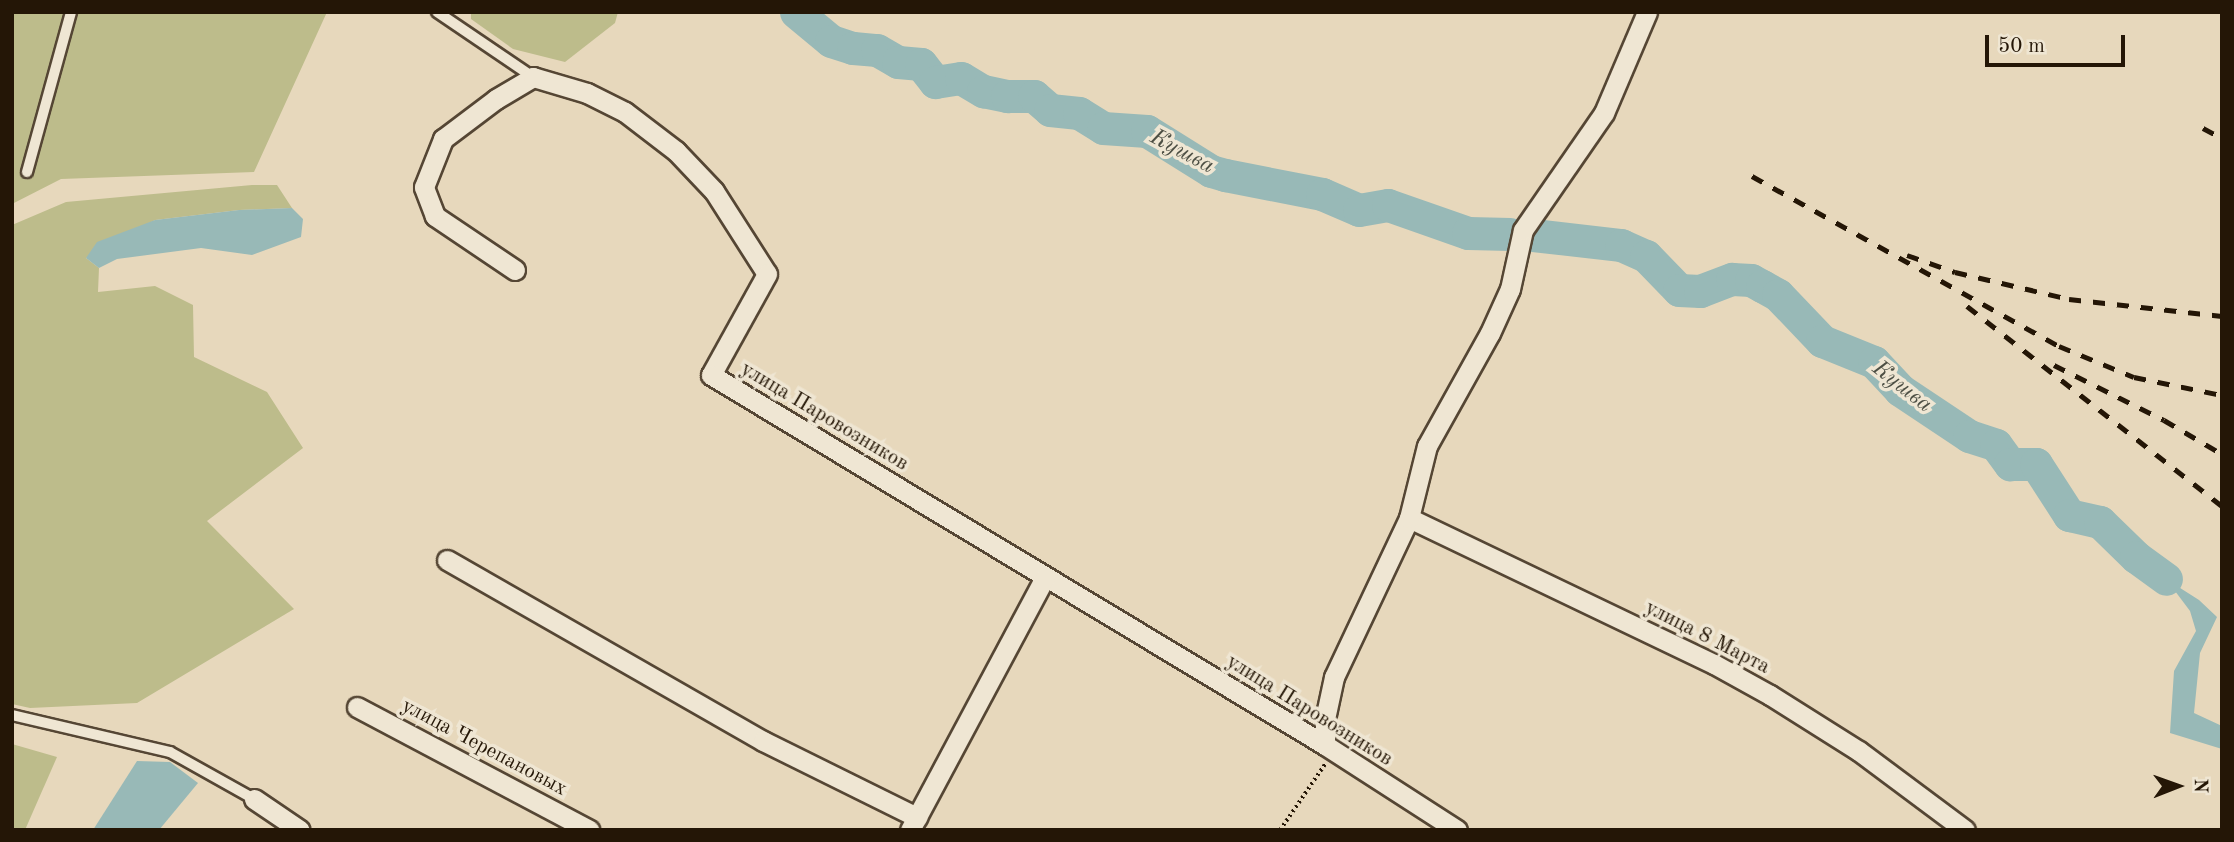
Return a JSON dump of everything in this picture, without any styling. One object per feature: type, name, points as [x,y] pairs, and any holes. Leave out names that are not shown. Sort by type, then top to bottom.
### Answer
[{"type":"street","points":[[1329,748],[1325,719],[1334,677],[1409,518],[1427,446],[1490,334],[1510,289],[1522,230],[1604,113],[1647,12]]},
{"type":"street","points":[[515,270],[435,216],[424,187],[443,139],[496,99],[533,77]]},
{"type":"street","name":"улица Паровозников","points":[[533,77],[587,93],[625,112],[676,151],[714,191],[768,274],[711,375],[1329,748],[1457,830]]},
{"type":"street","name":"улица 8 Марта","points":[[1409,518],[1714,664],[1770,695],[1860,751],[1965,830]]},
{"type":"street","points":[[447,560],[763,741],[914,823],[1045,577]]},
{"type":"street","name":"улица Черепановых","points":[[357,707],[589,830]]},
{"type":"street","points":[[254,799],[300,830]]},
{"type":"lane","points":[[27,172],[71,12]]},
{"type":"lane","points":[[437,12],[533,77]]},
{"type":"lane","points":[[12,715],[170,752],[254,799]]},
{"type":"path","points":[[1280,830],[1329,748]]},
{"type":"shaded area","points":[[12,12],[327,12],[254,172],[61,179],[12,204]]},
{"type":"shaded area","points":[[471,12],[618,12],[615,23],[565,62],[513,49],[471,19]]},
{"type":"shaded area","points":[[277,185],[292,208],[239,210],[155,220],[86,258],[99,268],[98,292],[155,286],[193,305],[194,357],[267,392],[303,448],[207,521],[294,609],[137,703],[30,708],[12,704],[12,225],[66,202]]},
{"type":"shaded area","points":[[12,744],[57,757],[25,830],[12,830]]},
{"type":"water","points":[[292,208],[303,219],[301,237],[252,255],[201,248],[117,259],[99,268],[86,258],[97,242],[155,220],[239,210]]},
{"type":"water","points":[[2166,579],[2199,600],[2217,617],[2200,653],[2194,713],[2222,726],[2222,749],[2170,733],[2174,671],[2196,631],[2190,611]]},
{"type":"water","points":[[137,761],[170,762],[198,783],[159,830],[93,830]]},
{"type":"waterway","name":"Кушва","points":[[796,12],[831,41],[853,48],[877,50],[898,62],[921,64],[935,82],[961,78],[983,91],[1007,96],[1034,96],[1050,110],[1079,113],[1103,128],[1147,131],[1211,171],[1322,194],[1359,210],[1388,205],[1468,233],[1510,234]]},
{"type":"waterway","name":"Кушва","points":[[1533,235],[1621,245],[1646,256],[1679,290],[1700,291],[1732,279],[1751,280],[1778,295],[1822,341],[1874,362],[1900,390],[1969,436],[1996,445],[2010,464],[2036,464],[2069,515],[2100,522],[2136,557],[2166,579]]},
{"type":"railway","points":[[2203,128],[2222,138]]},
{"type":"railway","points":[[1752,176],[2059,346],[2134,377],[2222,395]]},
{"type":"railway","points":[[1907,255],[1955,272],[2069,299],[2222,316]]},
{"type":"railway","points":[[1967,306],[2222,506]]},
{"type":"railway","points":[[2054,365],[2164,420],[2222,454]]}]
